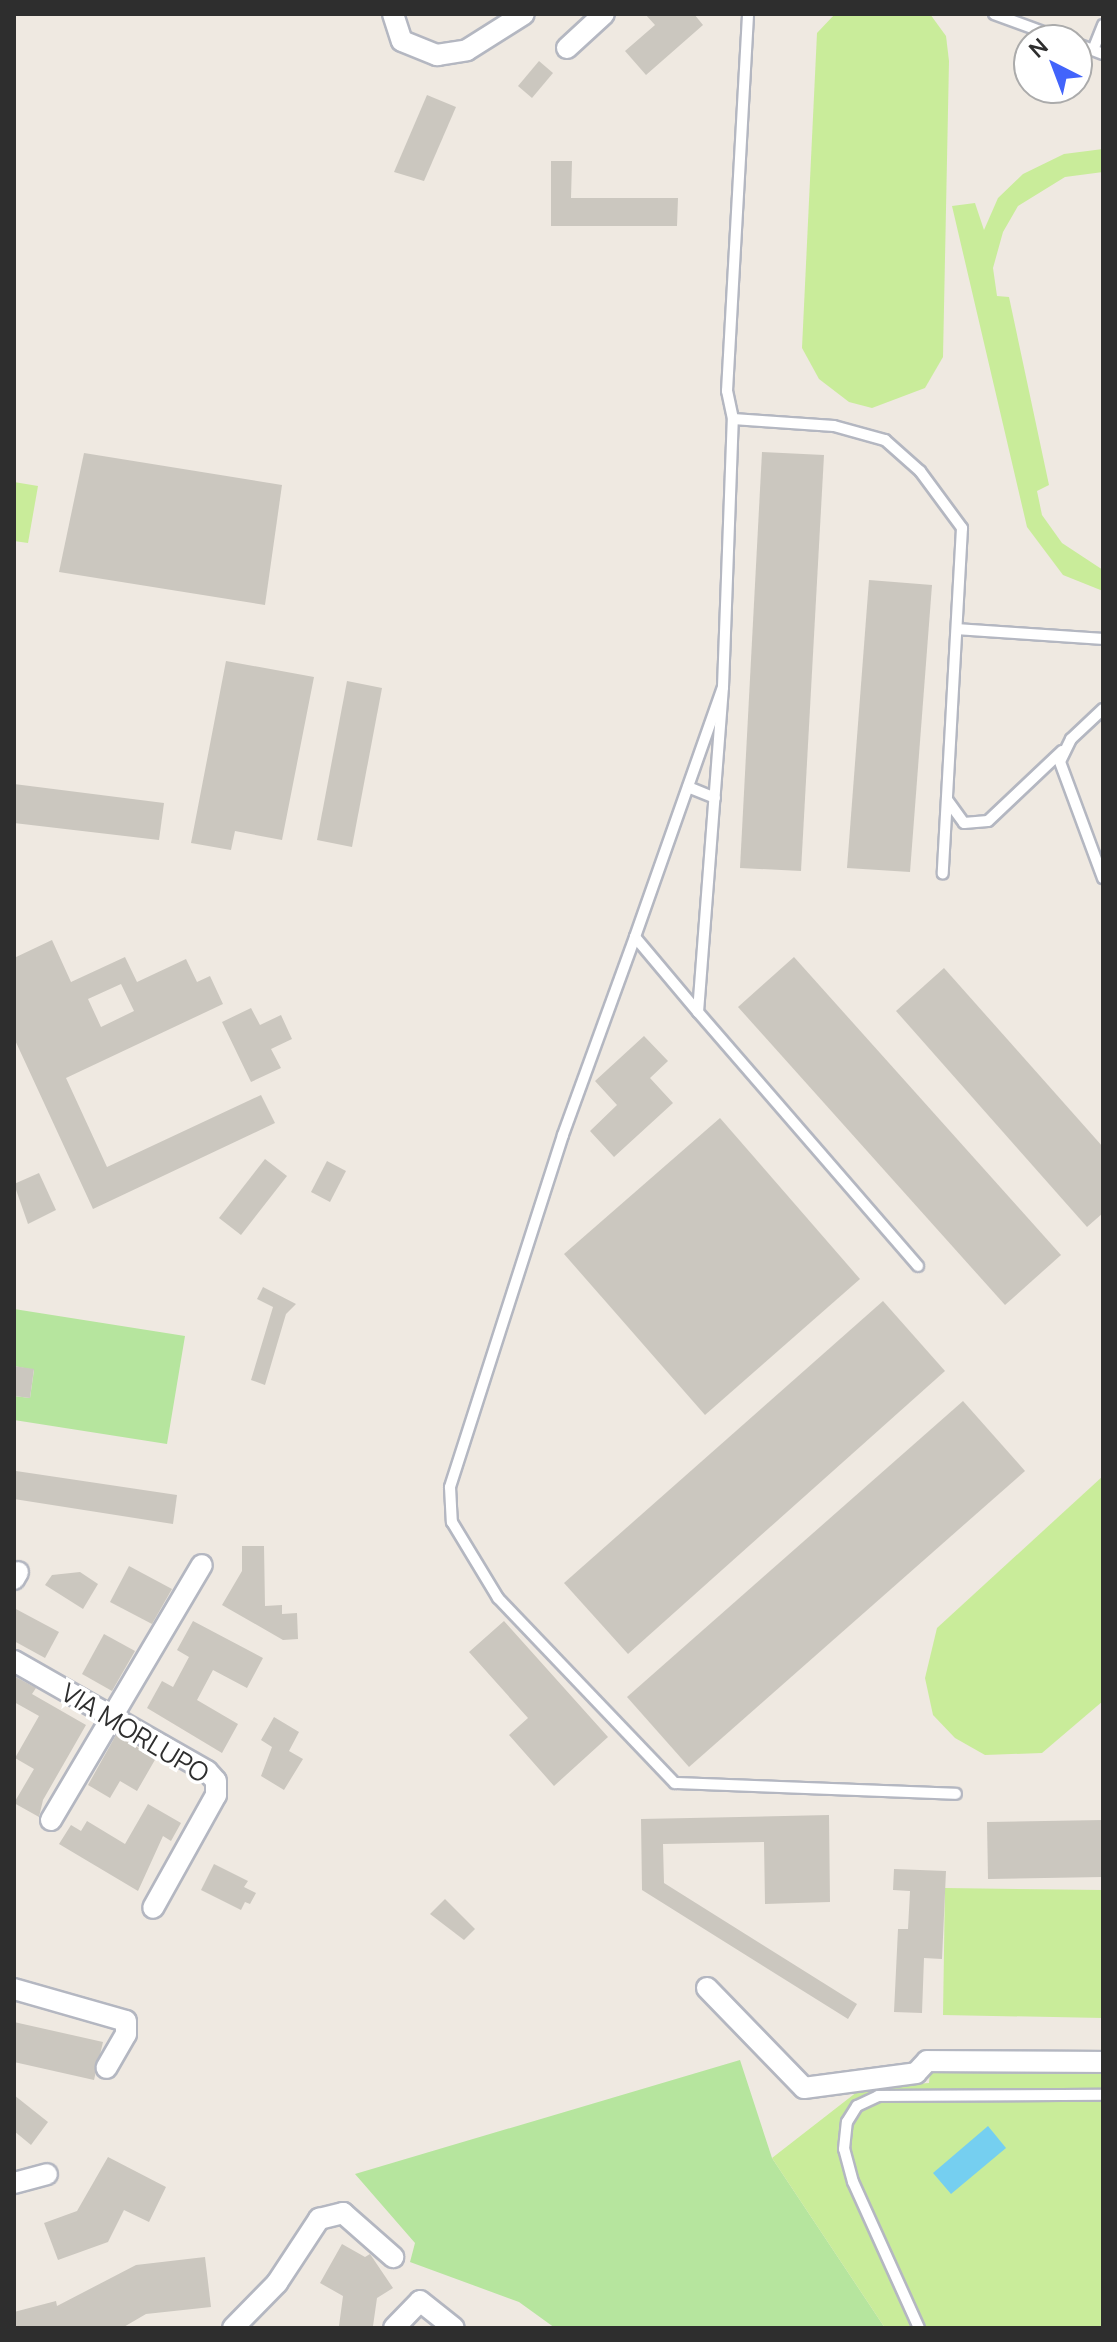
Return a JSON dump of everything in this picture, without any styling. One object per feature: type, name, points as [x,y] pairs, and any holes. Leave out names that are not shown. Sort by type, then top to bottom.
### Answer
[{"type":"street","points":[[393,14],[402,41],[437,55],[467,50],[524,14]]},
{"type":"street","points":[[567,48],[604,14]]},
{"type":"street","points":[[51,1820],[202,1565]]},
{"type":"street","name":"VIA MORLUPO","points":[[14,1661],[207,1771],[216,1781],[216,1795],[153,1908]]},
{"type":"street","points":[[707,1988],[804,2088],[916,2073],[927,2061],[1103,2062]]},
{"type":"street","points":[[14,1989],[126,2021],[126,2034],[106,2068]]},
{"type":"street","points":[[14,2183],[47,2174]]},
{"type":"street","points":[[233,2328],[266,2297],[319,2219],[343,2213],[393,2257]]},
{"type":"street","points":[[394,2328],[420,2301],[454,2328]]},
{"type":"lane","points":[[698,1012],[723,687],[733,419],[727,391],[748,14]]},
{"type":"lane","points":[[994,14],[1021,24]]},
{"type":"lane","points":[[1098,52],[1103,25]]},
{"type":"lane","points":[[733,419],[856,430],[885,440],[920,471],[962,528],[943,873]]},
{"type":"lane","points":[[957,629],[1103,639]]},
{"type":"lane","points":[[723,687],[563,1135],[450,1487],[452,1522],[498,1598],[675,1783],[956,1794]]},
{"type":"lane","points":[[947,799],[964,823],[988,821],[1103,709]]},
{"type":"lane","points":[[1062,751],[1064,783],[1103,878]]},
{"type":"lane","points":[[688,787],[715,798]]},
{"type":"lane","points":[[635,937],[918,1266]]},
{"type":"lane","points":[[919,2328],[853,2182],[844,2149],[847,2122],[857,2106],[878,2096],[1103,2095]]},
{"type":"green space","points":[[835,14],[930,14],[946,36],[949,61],[943,357],[925,388],[872,408],[849,402],[819,379],[802,348],[817,33]]},
{"type":"green space","points":[[1103,149],[1103,172],[1065,177],[1018,206],[1003,232],[993,268],[997,296],[1009,297],[1049,485],[1037,491],[1042,515],[1062,543],[1103,570],[1103,591],[1063,575],[1027,527],[952,206],[975,203],[984,230],[998,198],[1023,174],[1064,154]]},
{"type":"green space","points":[[14,482],[38,486],[28,543],[14,541]]},
{"type":"green space","points":[[14,1309],[185,1336],[167,1444],[14,1420],[14,1396],[30,1398],[34,1370],[14,1366]]},
{"type":"green space","points":[[1103,1476],[1103,1701],[1042,1753],[985,1755],[955,1738],[933,1715],[925,1678],[937,1628]]},
{"type":"green space","points":[[945,1888],[1103,1890],[1103,2018],[943,2015]]},
{"type":"green space","points":[[740,2060],[772,2158],[885,2328],[555,2328],[519,2302],[410,2262],[415,2243],[355,2174]]},
{"type":"green space","points":[[930,2072],[1103,2073],[1103,2328],[885,2328],[772,2158],[862,2088],[929,2083]]},
{"type":"water","points":[[988,2126],[1006,2148],[951,2194],[933,2173]]},
{"type":"building","points":[[645,14],[694,14],[703,25],[646,75],[625,51],[655,25]]},
{"type":"building","points":[[539,61],[553,73],[532,98],[518,86]]},
{"type":"building","points":[[427,95],[456,107],[424,181],[394,172]]},
{"type":"building","points":[[551,161],[572,161],[571,198],[678,198],[677,226],[551,226]]},
{"type":"building","points":[[762,452],[824,455],[801,871],[740,868]]},
{"type":"building","points":[[84,453],[282,485],[265,605],[59,572]]},
{"type":"building","points":[[869,580],[932,585],[910,872],[847,868]]},
{"type":"building","points":[[226,661],[314,677],[282,840],[235,831],[231,850],[191,843]]},
{"type":"building","points":[[347,681],[382,688],[352,847],[317,840]]},
{"type":"building","points":[[14,784],[164,803],[159,840],[14,823]]},
{"type":"building","points":[[52,940],[71,982],[125,957],[137,982],[186,959],[197,982],[210,976],[223,1004],[66,1078],[107,1167],[261,1095],[275,1123],[93,1209],[14,1038],[14,958]],"holes":[[[121,984],[134,1011],[101,1027],[88,999]]]},
{"type":"building","points":[[794,957],[1061,1255],[1005,1305],[738,1007]]},
{"type":"building","points":[[944,968],[1103,1147],[1103,1213],[1087,1227],[896,1011]]},
{"type":"building","points":[[251,1008],[260,1025],[281,1015],[292,1039],[271,1049],[281,1068],[251,1082],[222,1022]]},
{"type":"building","points":[[644,1036],[668,1061],[650,1078],[673,1103],[614,1157],[590,1131],[617,1105],[595,1081]]},
{"type":"building","points":[[720,1118],[860,1279],[705,1415],[564,1254]]},
{"type":"building","points":[[265,1159],[287,1176],[241,1235],[219,1218]]},
{"type":"building","points":[[327,1161],[346,1171],[330,1202],[311,1192]]},
{"type":"building","points":[[39,1173],[56,1210],[28,1224],[14,1184]]},
{"type":"building","points":[[263,1287],[296,1304],[286,1314],[265,1385],[251,1380],[273,1307],[257,1299]]},
{"type":"building","points":[[883,1301],[945,1371],[628,1654],[564,1583]]},
{"type":"building","points":[[14,1366],[34,1369],[30,1398],[14,1396]]},
{"type":"building","points":[[963,1401],[1025,1471],[689,1767],[627,1697]]},
{"type":"building","points":[[16,1471],[177,1495],[173,1524],[14,1499]]},
{"type":"building","points":[[242,1546],[264,1546],[265,1606],[282,1605],[282,1614],[297,1613],[298,1639],[283,1640],[222,1605],[242,1571]]},
{"type":"building","points":[[129,1566],[172,1589],[152,1624],[110,1602]]},
{"type":"building","points":[[80,1572],[98,1584],[83,1609],[45,1585],[52,1575]]},
{"type":"building","points":[[14,1608],[59,1632],[45,1658],[14,1641]]},
{"type":"building","points":[[193,1621],[263,1658],[247,1688],[213,1670],[197,1700],[238,1724],[222,1753],[147,1708],[162,1681],[173,1687],[189,1657],[177,1650]]},
{"type":"building","points":[[504,1621],[608,1737],[554,1786],[509,1735],[528,1718],[469,1652]]},
{"type":"building","points":[[104,1634],[135,1651],[112,1691],[82,1674]]},
{"type":"building","points":[[14,1676],[36,1688],[32,1694],[86,1725],[43,1800],[39,1817],[14,1803],[34,1769],[15,1758],[39,1716],[14,1702]]},
{"type":"building","points":[[274,1717],[299,1732],[289,1751],[303,1759],[284,1790],[261,1776],[272,1747],[261,1740]]},
{"type":"building","points":[[116,1735],[156,1758],[137,1791],[120,1781],[110,1798],[88,1785]]},
{"type":"building","points":[[148,1804],[181,1823],[171,1841],[163,1836],[138,1891],[59,1844],[71,1825],[81,1831],[87,1821],[125,1844]]},
{"type":"building","points":[[829,1815],[830,1902],[765,1904],[764,1842],[663,1844],[664,1883],[857,2004],[848,2019],[642,1890],[641,1819]]},
{"type":"building","points":[[1103,1820],[1103,1877],[988,1879],[987,1822]]},
{"type":"building","points":[[214,1864],[248,1881],[244,1887],[256,1893],[250,1904],[245,1902],[241,1910],[201,1890]]},
{"type":"building","points":[[894,1869],[946,1871],[942,1959],[924,1958],[922,2013],[894,2012],[898,1929],[908,1929],[910,1891],[893,1890]]},
{"type":"building","points":[[445,1899],[475,1929],[464,1940],[430,1914]]},
{"type":"building","points":[[14,2022],[103,2042],[94,2080],[14,2062]]},
{"type":"building","points":[[14,2095],[48,2122],[31,2145],[14,2131]]},
{"type":"building","points":[[108,2157],[166,2187],[149,2222],[124,2210],[108,2242],[58,2260],[44,2223],[77,2211]]},
{"type":"building","points":[[342,2244],[365,2257],[370,2254],[393,2288],[377,2298],[373,2326],[339,2326],[343,2296],[320,2283]]},
{"type":"building","points":[[205,2257],[211,2307],[146,2314],[122,2328],[14,2328],[14,2312],[56,2301],[57,2306],[136,2265]]}]
